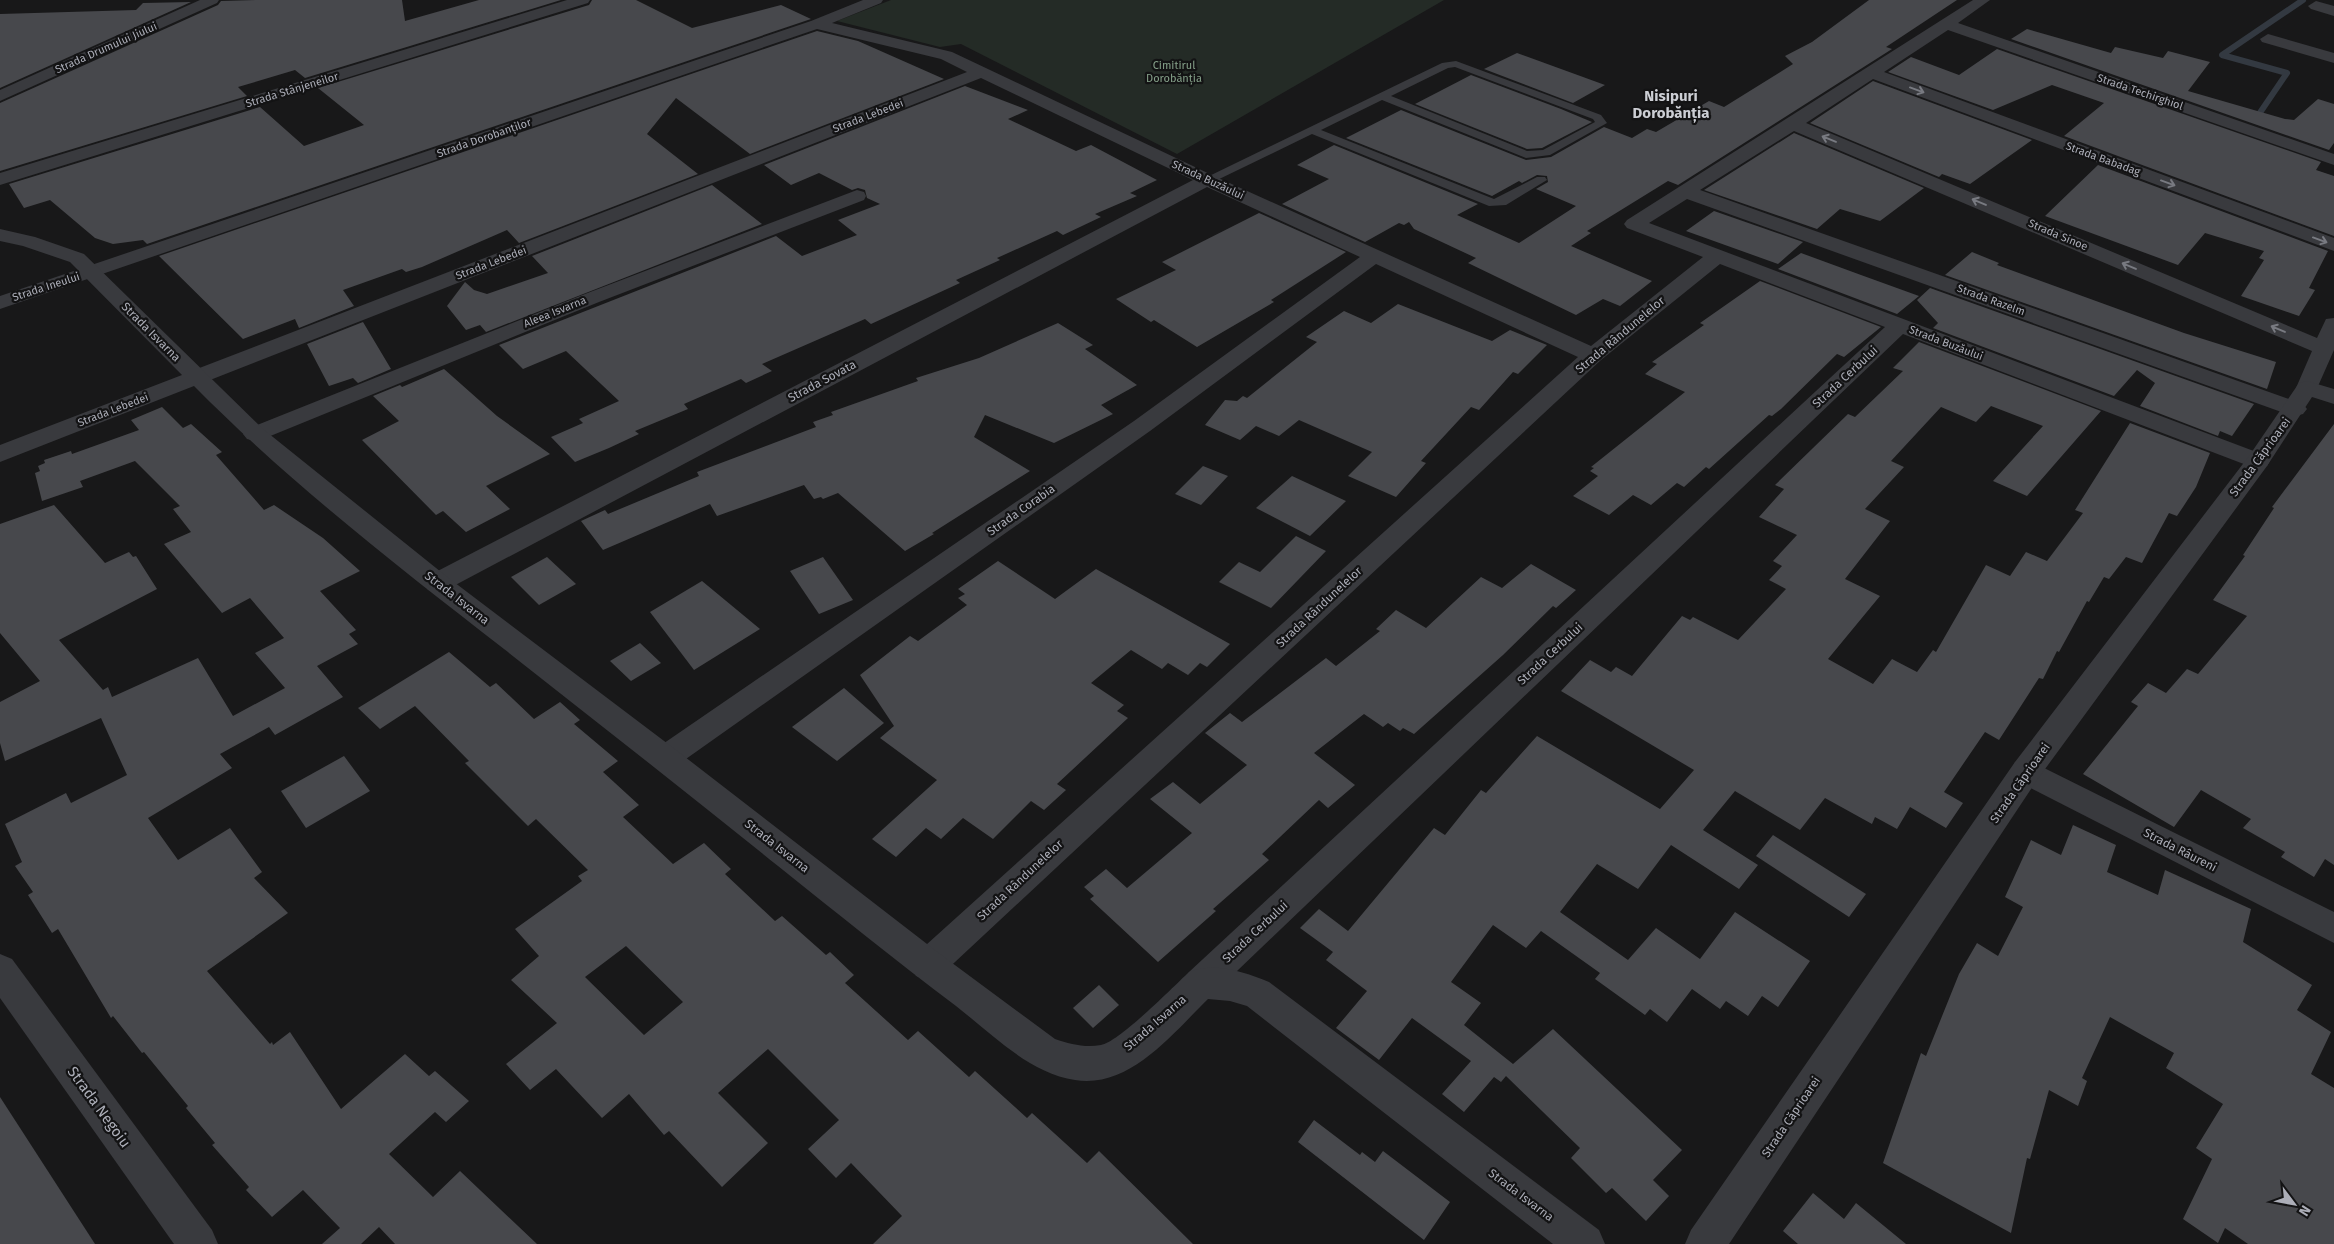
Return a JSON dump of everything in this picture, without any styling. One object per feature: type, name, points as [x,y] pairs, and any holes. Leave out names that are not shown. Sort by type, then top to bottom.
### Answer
[{"type":"street","name":"Strada Drumului Jiului","points":[[0,96],[212,0]]},
{"type":"street","name":"Strada Stânjeneilor","points":[[0,179],[583,0]]},
{"type":"street","points":[[844,0],[860,6]]},
{"type":"street","name":"Strada Dorobanților","points":[[92,272],[816,24],[876,0]]},
{"type":"street","points":[[1687,192],[1983,0]]},
{"type":"street","points":[[2316,6],[2334,11]]},
{"type":"street","name":"Strada Buzăului","points":[[816,24],[946,56],[1372,257],[1593,355]]},
{"type":"street","name":"Strada Techirghiol","points":[[1946,24],[2334,160]]},
{"type":"street","points":[[2268,39],[2334,58]]},
{"type":"street","name":"Strada Lebedei","points":[[0,454],[981,72]]},
{"type":"street","name":"Strada Babadag","points":[[1871,73],[2334,245]]},
{"type":"street","name":"Strada Sinoe","points":[[1793,124],[2330,337]]},
{"type":"street","name":"Strada Sovata","points":[[437,583],[1206,180]]},
{"type":"street","name":"Strada Buzăului","points":[[1687,192],[1634,224],[2258,461]]},
{"type":"street","name":"Strada Razelm","points":[[1687,192],[2312,398]]},
{"type":"street","name":"Aleea Isvarna","points":[[255,434],[583,301],[858,196]]},
{"type":"street","name":"Strada Isvarna","points":[[0,235],[28,241],[77,258],[255,434],[437,583],[665,758],[928,966],[1045,1053],[1076,1063],[1108,1062],[1142,1038],[1201,984],[1230,985],[1257,993],[1585,1244]]},
{"type":"street","name":"Strada Rândunelelor","points":[[928,966],[1593,355],[1717,256]]},
{"type":"street","name":"Strada Corabia","points":[[665,758],[1142,426],[1372,257]]},
{"type":"street","name":"Strada Ineului","points":[[0,303],[92,272]]},
{"type":"street","name":"Strada Cerbului","points":[[1201,984],[1900,325]]},
{"type":"street","name":"Strada Căprioarei","points":[[1705,1244],[2026,772],[2258,461],[2312,398],[2330,337]]},
{"type":"street","name":"Strada Râureni","points":[[2026,772],[2334,928]]},
{"type":"street","name":"Strada Negoiu","points":[[0,970],[198,1244]]},
{"type":"lane","points":[[1206,180],[1446,65],[1456,64],[1597,117],[1601,123],[1546,153],[1526,155],[1382,96]]},
{"type":"lane","points":[[1312,130],[1493,203],[1502,202],[1541,180]]},
{"type":"green space","name":"Cimitirul Dorobănția","points":[[891,0],[1444,0],[1177,154],[961,44],[940,47],[837,21]]},
{"type":"building","points":[[402,0],[405,21],[479,0],[561,0],[305,78],[295,70],[238,87],[247,96],[0,171],[0,103],[218,5],[221,1]]},
{"type":"building","points":[[592,0],[636,0],[692,28],[781,5],[811,19],[147,244],[143,240],[113,244],[95,238],[50,200],[24,208],[9,184],[260,107],[304,146],[364,125],[318,88],[589,5]]},
{"type":"building","points":[[1869,0],[1957,0],[1886,47],[1892,49],[1678,185],[1668,181],[1587,231],[1591,233],[1571,246],[1652,281],[1620,306],[1603,299],[1576,315],[1468,263],[1476,258],[1414,229],[1409,222],[1404,225],[1399,223],[1365,242],[1282,204],[1329,179],[1297,165],[1334,145],[1478,204],[1457,215],[1519,243],[1576,206],[1536,189],[1548,182],[1547,176],[1537,175],[1522,183],[1519,181],[1492,196],[1346,138],[1401,110],[1526,160],[1551,157],[1604,127],[1632,138],[1647,129],[1656,132],[1709,101],[1724,107],[1793,64],[1785,56],[1812,42]]},
{"type":"building","points":[[191,2],[0,88],[0,14],[136,10],[143,3]]},
{"type":"building","points":[[2027,29],[2111,53],[2115,47],[2163,58],[2168,51],[2210,62],[2188,91],[2285,119],[2294,120],[2318,99],[2334,104],[2334,143],[2329,150],[2011,39]]},
{"type":"building","points":[[817,31],[858,41],[944,79],[750,154],[676,98],[647,134],[698,174],[519,243],[507,230],[422,267],[406,272],[402,269],[343,290],[354,306],[299,328],[295,319],[243,339],[159,256]]},
{"type":"building","points":[[1997,49],[2321,162],[2316,170],[2334,176],[2334,236],[2064,136],[2104,103],[2052,85],[1993,110],[1888,72],[1911,57],[1959,75]]},
{"type":"building","points":[[1517,53],[1605,85],[1573,103],[1484,69]]},
{"type":"building","points":[[1471,75],[1592,122],[1542,148],[1527,149],[1415,104]]},
{"type":"building","points":[[1873,81],[2032,140],[1970,184],[1942,174],[1939,177],[1810,123]]},
{"type":"building","points":[[965,86],[1028,110],[1008,119],[1076,151],[1091,145],[1157,180],[1130,193],[1137,196],[1095,214],[1101,217],[1063,235],[1057,231],[997,258],[1000,260],[956,280],[960,283],[871,324],[865,319],[762,364],[772,371],[746,383],[741,379],[684,404],[688,409],[635,431],[639,434],[609,448],[575,462],[551,437],[583,423],[579,419],[619,401],[566,351],[523,369],[499,345],[776,236],[802,256],[857,235],[838,220],[880,204],[867,198],[865,190],[858,188],[852,190],[819,173],[791,185],[764,165]]},
{"type":"building","points":[[1794,133],[1924,188],[1880,221],[1840,209],[1817,229],[1704,190]]},
{"type":"building","points":[[2098,165],[2328,251],[2309,288],[2315,290],[2299,316],[2241,296],[2264,260],[2259,258],[2264,251],[2205,233],[2178,265],[2045,216]]},
{"type":"building","points":[[712,185],[762,224],[486,332],[480,325],[466,330],[447,306],[465,282],[474,290],[487,294],[548,273],[532,256]]},
{"type":"building","points":[[1714,211],[1803,242],[1778,264],[1686,231]]},
{"type":"building","points":[[1259,213],[1346,252],[1271,300],[1274,302],[1197,347],[1154,320],[1151,322],[1116,299],[1176,270],[1162,262]]},
{"type":"building","points":[[1972,252],[1999,263],[1997,265],[2184,333],[2276,362],[2267,389],[1945,275]]},
{"type":"building","points":[[1801,253],[1919,296],[1897,314],[1778,269]]},
{"type":"building","points":[[1760,281],[1881,327],[1844,357],[1837,354],[1781,409],[1772,416],[1769,415],[1709,469],[1706,467],[1684,487],[1677,483],[1651,505],[1633,495],[1609,515],[1573,496],[1598,476],[1590,471],[1594,468],[1591,467],[1685,392],[1645,374],[1657,364],[1652,362],[1704,325],[1700,323]]},
{"type":"building","points":[[1930,288],[2254,404],[2232,436],[2220,431],[2218,436],[2140,406],[2155,383],[2137,370],[2114,396],[1933,328],[1938,323],[1917,300]]},
{"type":"building","points":[[1398,304],[1492,341],[1510,330],[1547,345],[1518,374],[1513,372],[1479,410],[1471,407],[1421,461],[1426,463],[1396,497],[1348,476],[1372,452],[1299,420],[1279,436],[1256,426],[1240,440],[1205,425],[1225,400],[1237,401],[1243,396],[1247,398],[1317,342],[1306,337],[1344,311],[1371,323]]},
{"type":"building","points":[[363,322],[391,369],[358,383],[353,378],[329,386],[307,344]]},
{"type":"building","points":[[1058,323],[1093,345],[1085,349],[1137,385],[1101,405],[1113,414],[1054,443],[985,415],[974,437],[1030,471],[905,551],[838,493],[823,499],[821,497],[814,499],[804,485],[717,516],[710,504],[603,550],[581,521],[605,510],[608,514],[699,476],[697,472],[816,427],[813,422],[833,415],[831,412],[918,381],[916,378],[979,358]]},
{"type":"building","points":[[1919,342],[2101,411],[2027,496],[1993,481],[2043,426],[1991,406],[1976,422],[1941,407],[1891,461],[1904,467],[1865,509],[1890,521],[1845,579],[1880,596],[1828,659],[1873,684],[1892,659],[1917,672],[1933,650],[1936,652],[1986,565],[2010,576],[2026,552],[2047,561],[2083,513],[2075,510],[2130,423],[2210,453],[2196,487],[2177,516],[2169,513],[2142,563],[2126,557],[2109,579],[2104,577],[2089,602],[2087,601],[2059,652],[2057,651],[2043,679],[2039,678],[1999,740],[1985,732],[1944,792],[1963,803],[1946,828],[1910,807],[1897,829],[1875,817],[1872,824],[1825,798],[1800,830],[1735,791],[1703,830],[1758,865],[1739,889],[1671,845],[1638,889],[1597,864],[1560,912],[1628,960],[1656,928],[1700,959],[1735,912],[1810,961],[1778,1007],[1762,996],[1748,1016],[1726,1001],[1720,1009],[1692,989],[1667,1022],[1650,1009],[1645,1015],[1595,979],[1600,973],[1541,931],[1526,948],[1493,925],[1451,982],[1481,1003],[1464,1025],[1513,1064],[1553,1029],[1682,1150],[1653,1180],[1669,1196],[1646,1221],[1612,1188],[1606,1193],[1571,1158],[1580,1148],[1506,1076],[1501,1082],[1494,1077],[1464,1112],[1442,1094],[1471,1061],[1412,1018],[1379,1060],[1336,1028],[1367,991],[1326,960],[1333,952],[1300,928],[1319,909],[1348,931],[1434,828],[1445,835],[1481,790],[1486,793],[1537,736],[1660,809],[1694,770],[1561,691],[1590,660],[1611,672],[1616,667],[1632,676],[1682,616],[1690,620],[1693,617],[1738,640],[1786,589],[1769,580],[1782,566],[1773,561],[1797,535],[1759,517],[1784,489],[1775,485],[1848,414],[1855,417],[1903,371],[1893,368]]},
{"type":"building","points":[[444,369],[497,416],[550,454],[486,486],[510,509],[466,532],[443,511],[436,515],[362,440],[399,421],[373,396],[400,385],[402,387]]},
{"type":"building","points":[[162,407],[183,428],[191,424],[222,452],[216,455],[264,510],[274,505],[323,538],[360,571],[320,591],[356,630],[349,634],[358,644],[317,666],[343,697],[275,735],[269,727],[220,754],[232,768],[148,818],[178,860],[230,828],[262,872],[254,878],[288,913],[207,971],[270,1044],[272,1042],[273,1045],[290,1032],[341,1109],[405,1054],[429,1076],[435,1071],[469,1101],[446,1122],[435,1112],[389,1154],[433,1197],[460,1171],[537,1244],[395,1244],[379,1227],[361,1244],[322,1244],[340,1228],[303,1190],[272,1217],[246,1190],[249,1187],[212,1145],[215,1143],[186,1108],[188,1106],[113,1016],[111,1018],[58,929],[52,933],[28,895],[33,892],[15,866],[22,862],[5,824],[66,793],[71,803],[127,775],[101,718],[5,761],[0,743],[0,702],[40,681],[0,633],[0,524],[54,505],[105,563],[129,552],[133,557],[136,556],[157,589],[59,640],[103,690],[108,687],[112,697],[198,658],[233,716],[285,688],[255,653],[284,638],[250,598],[222,613],[164,544],[191,532],[173,509],[180,506],[135,461],[80,481],[83,487],[42,501],[35,473],[40,471],[38,466],[45,463],[44,460],[71,451],[72,454],[139,430],[131,420]]},
{"type":"building","points":[[2334,424],[2334,865],[2325,859],[2314,877],[2281,857],[2285,852],[2243,828],[2251,819],[2201,790],[2174,827],[2083,774],[2138,706],[2131,702],[2148,683],[2166,693],[2187,669],[2198,674],[2247,616],[2213,600],[2245,556],[2243,555],[2274,508],[2272,507]]},
{"type":"building","points":[[1203,466],[1228,476],[1201,505],[1175,494]]},
{"type":"building","points":[[1292,476],[1346,501],[1310,536],[1256,508]]},
{"type":"building","points":[[1296,536],[1326,551],[1271,608],[1219,582],[1239,562],[1260,572]]},
{"type":"building","points":[[547,557],[576,584],[539,605],[511,577]]},
{"type":"building","points":[[823,557],[853,600],[819,614],[790,571]]},
{"type":"building","points":[[998,561],[1055,599],[1096,569],[1230,644],[1207,667],[1200,663],[1188,675],[1168,663],[1162,669],[1131,650],[1091,683],[1124,705],[1117,711],[1128,718],[1057,784],[1066,790],[1044,810],[1031,801],[993,839],[963,818],[941,839],[926,828],[896,857],[872,839],[937,780],[880,738],[894,726],[860,675],[910,636],[918,641],[967,605],[958,598],[965,594],[958,589]]},
{"type":"building","points":[[1531,564],[1576,590],[1556,608],[1553,606],[1503,655],[1414,734],[1403,728],[1400,731],[1388,723],[1383,727],[1364,714],[1314,753],[1355,785],[1328,808],[1319,800],[1262,854],[1269,860],[1213,909],[1216,911],[1158,962],[1090,899],[1094,896],[1084,887],[1106,869],[1127,888],[1192,833],[1150,799],[1173,782],[1200,804],[1247,765],[1205,733],[1230,713],[1242,722],[1326,658],[1336,666],[1380,631],[1376,629],[1396,610],[1426,628],[1481,577],[1502,588]]},
{"type":"building","points":[[702,581],[760,629],[694,670],[650,612]]},
{"type":"building","points":[[640,643],[661,663],[631,681],[610,661]]},
{"type":"building","points":[[449,652],[490,687],[496,683],[534,719],[560,702],[580,720],[574,724],[618,761],[603,772],[639,805],[623,817],[673,864],[704,843],[731,869],[725,874],[775,921],[782,916],[826,955],[830,952],[854,975],[845,983],[908,1040],[918,1031],[969,1077],[975,1071],[1027,1118],[1032,1113],[1087,1163],[1099,1151],[1193,1244],[873,1244],[902,1216],[851,1163],[836,1178],[808,1149],[839,1120],[768,1049],[718,1093],[768,1143],[722,1187],[669,1131],[664,1135],[629,1094],[602,1118],[556,1069],[530,1090],[506,1064],[557,1023],[511,980],[539,956],[515,929],[582,881],[578,876],[588,870],[536,819],[528,826],[465,763],[469,761],[415,706],[380,729],[358,708]],"holes":[[[626,946],[683,1002],[644,1035],[585,977]]]},
{"type":"building","points":[[844,688],[884,723],[837,761],[792,727]]},
{"type":"building","points":[[344,756],[370,791],[306,828],[281,791]]},
{"type":"building","points":[[2073,825],[2116,845],[2107,872],[2158,895],[2165,870],[2251,909],[2243,942],[2312,985],[2297,1010],[2331,1032],[2311,1074],[2334,1088],[2334,1244],[2248,1244],[2225,1228],[2218,1243],[2183,1219],[2212,1159],[2196,1148],[2223,1104],[2166,1068],[2174,1053],[2110,1017],[2082,1078],[2087,1081],[2078,1106],[2049,1090],[2030,1159],[2027,1158],[2011,1233],[1883,1163],[1921,1053],[1926,1056],[1959,974],[1977,943],[1998,956],[2023,907],[2005,897],[2031,840],[2061,855]]},
{"type":"building","points":[[1773,835],[1866,894],[1849,917],[1756,856]]},
{"type":"building","points":[[1099,985],[1119,1005],[1093,1028],[1073,1008]]},
{"type":"building","points":[[0,1097],[95,1244],[0,1244]]},
{"type":"building","points":[[1314,1120],[1360,1155],[1362,1152],[1375,1162],[1383,1151],[1450,1202],[1424,1240],[1298,1142]]},
{"type":"building","points":[[1813,1193],[1844,1219],[1856,1203],[1906,1244],[1798,1244],[1783,1231]]},
{"type":"waterway","points":[[2255,120],[2287,73],[2222,55],[2303,0]]},
{"type":"district","name":"Nisipuri Dorobănția","points":[[1671,104]]}]
